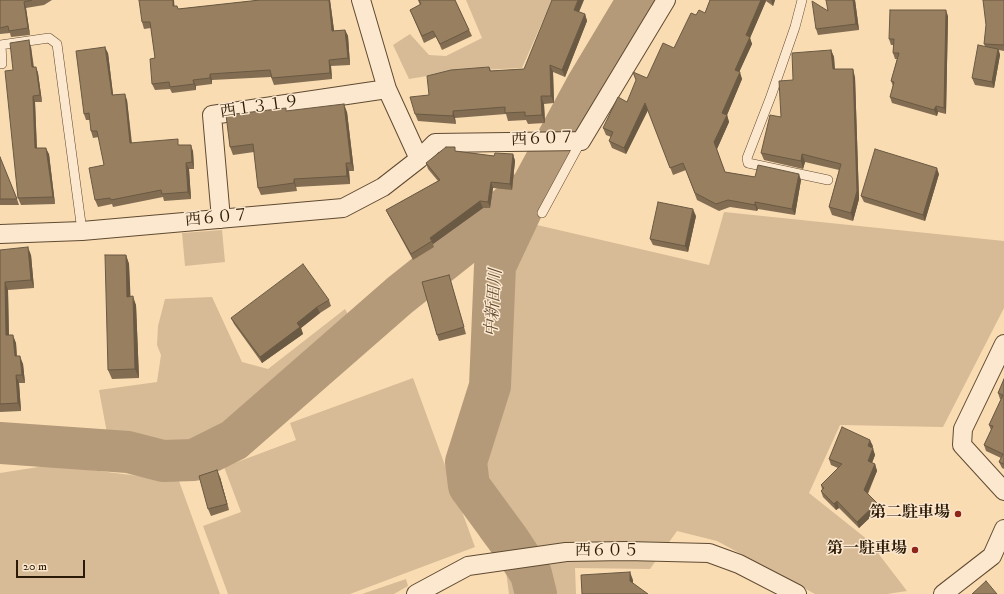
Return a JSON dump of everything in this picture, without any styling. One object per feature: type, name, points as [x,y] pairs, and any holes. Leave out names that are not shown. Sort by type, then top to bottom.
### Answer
[{"type":"street","points":[[361,0],[387,89],[420,158]]},
{"type":"street","name":"西６０７","points":[[0,234],[82,230],[343,208],[383,187],[420,158],[435,143],[576,141],[666,0]]},
{"type":"street","name":"西１３１９","points":[[221,219],[212,115],[387,89]]},
{"type":"street","points":[[1004,344],[963,429],[962,446],[1004,491]]},
{"type":"street","points":[[943,594],[992,556],[1004,529]]},
{"type":"street","name":"西６０５","points":[[416,594],[468,566],[566,552],[626,551],[709,553],[739,564],[797,594]]},
{"type":"lane","points":[[802,0],[795,27],[771,96],[747,158],[748,163],[828,180]]},
{"type":"lane","points":[[2,64],[0,45],[49,38],[57,44],[82,230]]},
{"type":"lane","points":[[542,213],[576,141]]},
{"type":"shaded area","points":[[466,0],[552,0],[522,68],[457,71],[409,79],[393,45],[410,34],[429,55],[446,56],[482,38]]},
{"type":"shaded area","points":[[724,212],[1004,241],[1004,308],[943,427],[840,425],[809,493],[868,540],[907,591],[887,594],[815,594],[717,541],[677,531],[650,569],[575,568],[576,594],[509,594],[506,571],[480,537],[481,396],[479,303],[537,225],[709,265]]},
{"type":"shaded area","points":[[222,230],[225,262],[185,266],[182,233]]},
{"type":"shaded area","points":[[212,297],[242,362],[268,369],[345,309],[353,323],[242,425],[195,451],[109,444],[99,390],[157,382],[161,355],[157,345],[158,326],[165,299]]},
{"type":"shaded area","points":[[413,378],[475,547],[350,594],[228,594],[203,526],[241,512],[224,467],[296,440],[290,423]]},
{"type":"shaded area","points":[[51,465],[179,481],[220,594],[0,594],[0,473]]},
{"type":"shaded area","points":[[406,579],[408,586],[394,594],[362,594]]},
{"type":"building","points":[[0,0],[32,0],[24,2],[28,28],[9,31],[8,26],[0,28]]},
{"type":"building","points":[[139,0],[173,0],[173,6],[177,6],[178,9],[260,0],[329,0],[332,31],[345,30],[348,58],[329,60],[330,73],[272,78],[270,70],[210,74],[210,78],[193,80],[194,84],[170,87],[169,82],[152,84],[150,59],[155,58],[150,22],[142,22]]},
{"type":"building","points":[[419,0],[455,0],[469,30],[440,44],[433,31],[422,36],[410,10],[421,4]]},
{"type":"building","points":[[552,0],[578,0],[574,10],[585,14],[562,70],[550,65],[551,96],[541,96],[542,115],[525,116],[525,112],[505,113],[505,107],[453,111],[453,116],[415,114],[410,97],[429,95],[427,76],[451,70],[489,67],[490,71],[524,69]]},
{"type":"building","points":[[710,0],[761,0],[746,35],[750,37],[735,70],[740,72],[722,113],[727,115],[714,142],[725,172],[755,177],[758,165],[799,174],[792,209],[755,202],[755,205],[728,200],[716,204],[695,193],[683,163],[670,168],[645,103],[624,148],[609,141],[613,132],[603,128],[618,97],[627,102],[636,80],[633,72],[647,78],[663,43],[674,48],[691,13],[696,15],[699,10],[705,13]]},
{"type":"building","points":[[826,0],[853,0],[856,24],[816,29],[812,1],[828,11]]},
{"type":"building","points":[[983,0],[1004,0],[1004,45],[984,44],[986,25]]},
{"type":"building","points":[[890,10],[946,10],[944,108],[936,106],[934,110],[890,97],[894,82],[891,81],[899,53],[893,53],[894,39],[889,39]]},
{"type":"building","points":[[29,40],[32,67],[36,67],[40,95],[33,96],[35,148],[46,148],[53,197],[18,198],[5,71],[13,70],[10,43]]},
{"type":"building","points":[[978,45],[998,49],[992,82],[972,78]]},
{"type":"building","points":[[105,47],[112,95],[125,94],[130,143],[178,139],[178,145],[191,145],[192,162],[186,163],[188,192],[162,194],[161,190],[111,200],[110,198],[95,200],[89,168],[104,165],[97,131],[91,131],[89,113],[84,114],[76,51]]},
{"type":"building","points":[[831,50],[833,69],[853,69],[857,191],[851,213],[829,207],[841,164],[802,154],[801,161],[761,153],[770,115],[781,117],[779,81],[793,80],[792,53]]},
{"type":"building","points":[[344,104],[351,163],[346,163],[347,176],[294,179],[294,183],[258,188],[253,144],[230,147],[226,115],[286,108],[286,111]]},
{"type":"building","points":[[446,147],[455,147],[455,151],[494,156],[495,153],[513,154],[510,184],[491,182],[488,202],[480,201],[430,238],[432,241],[411,254],[386,210],[440,180],[426,163]]},
{"type":"building","points":[[875,149],[937,168],[923,215],[861,196]]},
{"type":"building","points":[[0,157],[17,199],[0,199]]},
{"type":"building","points":[[658,202],[693,209],[685,246],[650,239]]},
{"type":"building","points":[[28,247],[31,280],[5,282],[6,335],[13,335],[15,356],[20,356],[22,375],[16,375],[18,403],[0,404],[0,250]]},
{"type":"building","points":[[105,255],[126,255],[127,297],[133,296],[135,369],[108,370]]},
{"type":"building","points":[[303,264],[329,300],[317,307],[297,323],[300,327],[260,357],[231,318]]},
{"type":"building","points":[[449,275],[464,327],[437,335],[422,282]]},
{"type":"building","points":[[1004,379],[1004,464],[999,462],[1003,454],[984,445],[993,426],[989,425],[1003,395],[998,393]]},
{"type":"building","points":[[842,427],[870,440],[868,446],[873,448],[868,461],[875,464],[864,490],[877,503],[857,522],[837,501],[834,504],[821,491],[824,488],[821,485],[842,464],[829,459]]},
{"type":"building","points":[[217,470],[227,504],[208,509],[199,476]]},
{"type":"building","points":[[630,572],[630,581],[648,594],[582,594],[581,575]]},
{"type":"building","points":[[986,581],[997,594],[972,594]]},
{"type":"waterway","name":"中新田川","points":[[536,594],[531,574],[510,542],[469,486],[466,462],[490,386],[495,266],[534,183],[587,85],[638,0]]},
{"type":"waterway","points":[[0,443],[128,452],[163,461],[194,460],[234,440],[400,295],[468,241],[522,194]]},
{"type":"place","name":"第二駐車場","points":[[958,514]]},
{"type":"place","name":"第一駐車場","points":[[915,550]]}]
